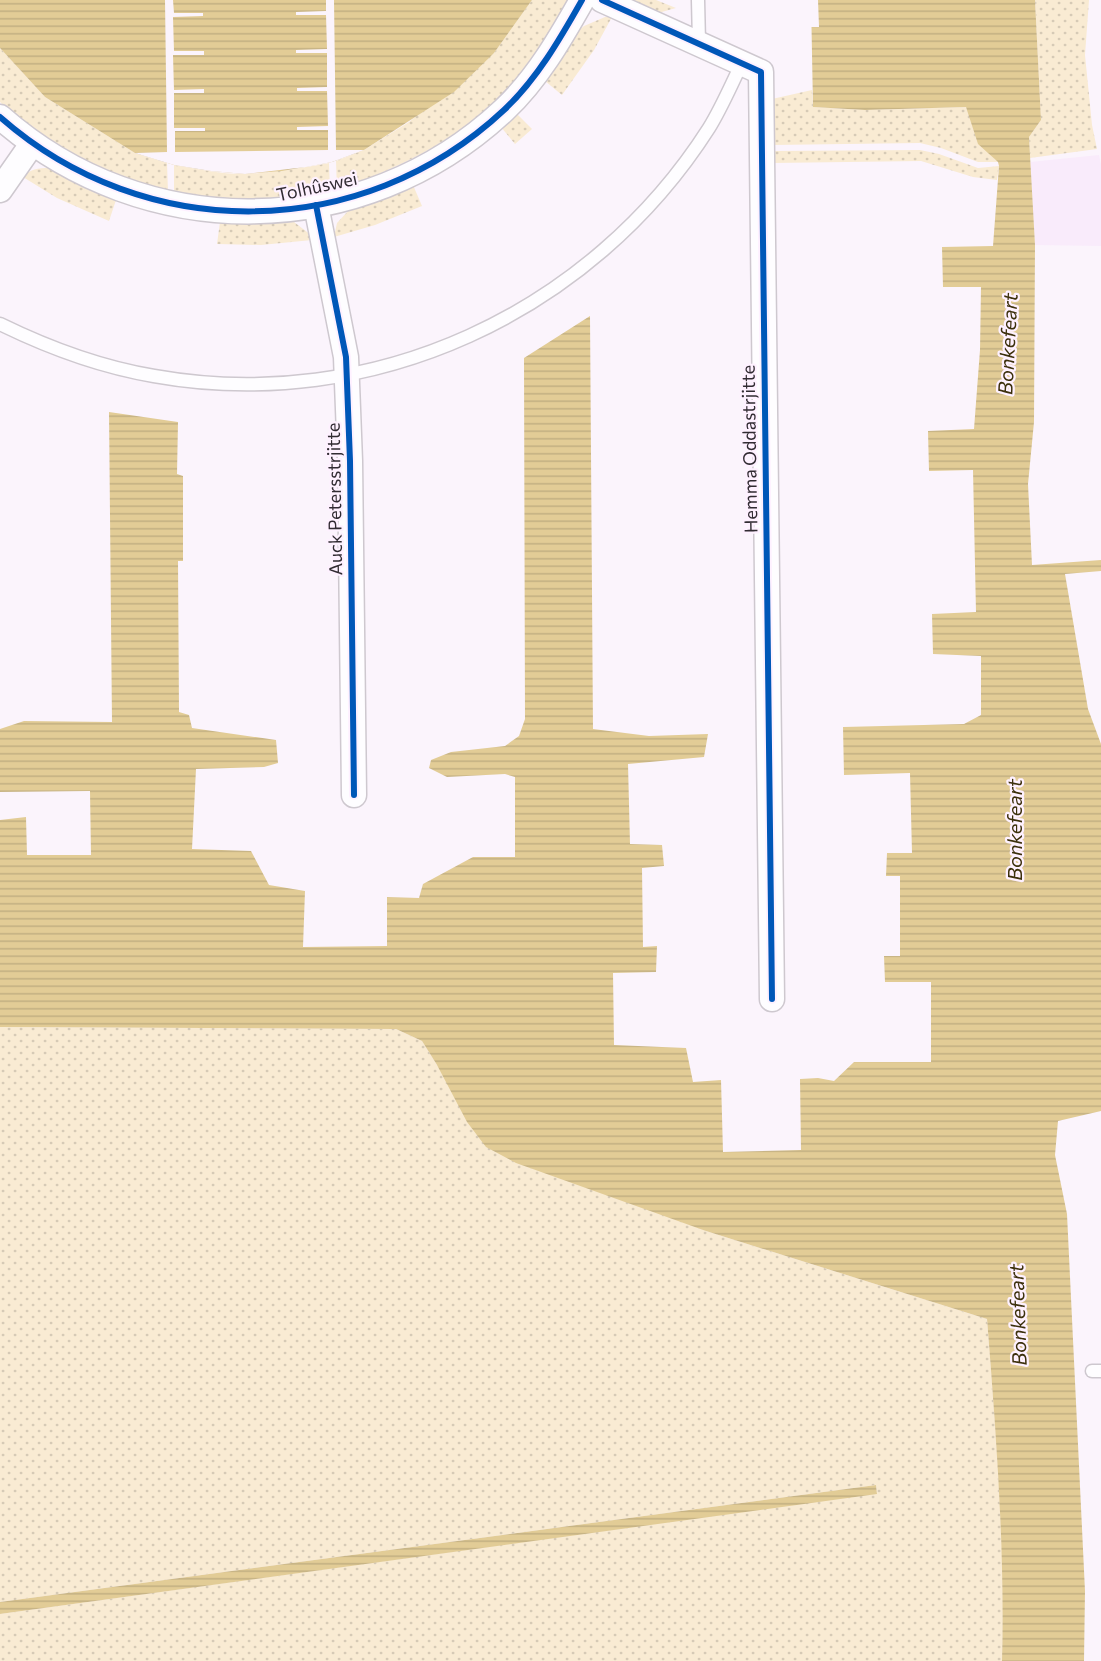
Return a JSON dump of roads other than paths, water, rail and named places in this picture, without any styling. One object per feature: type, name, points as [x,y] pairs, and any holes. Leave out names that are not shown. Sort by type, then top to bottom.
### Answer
[{"type":"street","name":"Tolhûswei","points":[[0,117],[32,144],[80,172],[147,198],[171,204],[233,212],[266,212],[316,205],[360,194],[412,173],[481,130],[505,109],[541,67],[582,0]]},
{"type":"street","name":"Hemma Oddastrjitte","points":[[602,0],[761,72],[772,999]]},
{"type":"street","points":[[0,190],[32,144]]},
{"type":"street","name":"Auck Petersstrjitte","points":[[316,205],[346,357],[354,795]]},
{"type":"lane","points":[[698,0],[699,42]]},
{"type":"lane","points":[[0,324],[59,350],[92,361],[154,376],[187,381],[287,383],[347,375],[408,359],[469,336],[509,316],[564,283],[616,240],[669,183],[709,127],[742,63]]},
{"type":"water","points":[[0,0],[532,0],[494,53],[454,92],[364,150],[332,162],[282,171],[245,174],[174,165],[135,153],[45,97],[0,48]]},
{"type":"water","name":"Bonkefeart","points":[[811,0],[1035,0],[1041,120],[1029,137],[1035,245],[1034,422],[1028,484],[1032,565],[1101,560],[1101,571],[1065,574],[1088,709],[1101,744],[1101,1111],[1058,1121],[1055,1155],[1067,1214],[1085,1591],[1084,1661],[1002,1661],[1001,1533],[987,1319],[706,1231],[516,1163],[486,1147],[467,1122],[422,1041],[396,1029],[0,1027],[0,820],[26,817],[27,855],[91,855],[90,791],[0,792],[0,729],[24,721],[112,722],[109,412],[178,422],[177,474],[183,476],[183,561],[178,561],[179,712],[189,715],[192,728],[276,740],[278,763],[264,767],[196,769],[192,849],[251,851],[269,885],[305,891],[303,947],[387,946],[387,897],[419,898],[423,884],[473,857],[515,857],[515,777],[505,774],[447,777],[429,768],[431,760],[451,752],[505,746],[519,736],[525,719],[524,358],[590,316],[593,729],[649,736],[708,734],[704,757],[628,764],[630,844],[662,845],[664,866],[642,868],[643,947],[657,946],[656,972],[613,973],[614,1045],[686,1048],[693,1082],[721,1080],[723,1152],[801,1150],[800,1079],[818,1078],[834,1081],[854,1062],[931,1062],[931,982],[885,982],[884,956],[900,956],[900,876],[886,876],[887,853],[912,853],[910,773],[844,775],[843,727],[964,724],[981,715],[981,656],[933,654],[932,614],[976,612],[973,470],[929,471],[928,431],[974,429],[980,350],[981,287],[943,287],[942,247],[993,246],[999,166],[998,162],[978,144],[966,107],[865,110],[813,107]]},
{"type":"water","points":[[876,1485],[877,1494],[0,1614],[0,1602]]}]
